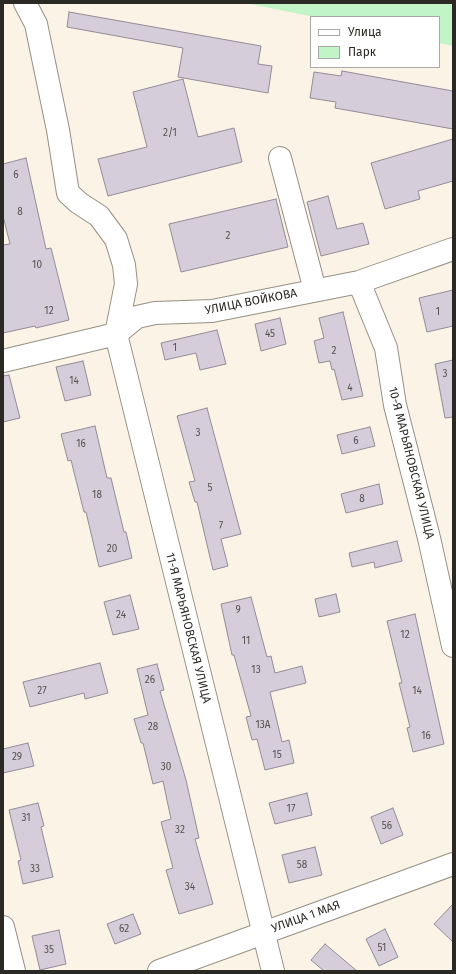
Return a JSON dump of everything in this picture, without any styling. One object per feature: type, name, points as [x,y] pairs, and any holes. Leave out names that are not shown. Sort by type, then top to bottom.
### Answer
[{"type":"street","name":"11-Я МАРЬЯНОВСКАЯ УЛИЦА","points":[[25,3],[36,24],[58,130],[68,193],[79,203],[99,216],[116,239],[124,265],[126,284],[116,334],[273,971]]},
{"type":"street","points":[[280,158],[315,290]]},
{"type":"street","name":"УЛИЦА ВОЙКОВА","points":[[3,361],[116,334],[137,317],[155,314],[212,311],[359,282],[453,249]]},
{"type":"street","name":"10-Я МАРЬЯНОВСКАЯ УЛИЦА","points":[[359,282],[386,348],[395,405],[430,538],[453,646]]},
{"type":"street","points":[[126,284],[155,314]]},
{"type":"street","name":"УЛИЦА 1 МАЯ","points":[[159,971],[453,864]]},
{"type":"street","points":[[3,927],[14,971]]},
{"type":"green space","points":[[246,3],[453,3],[453,46],[440,43],[440,16],[310,16]]},
{"type":"building","points":[[69,12],[261,46],[258,64],[272,66],[268,93],[178,77],[183,48],[67,27]]},
{"type":"building","points":[[342,71],[453,91],[453,129],[335,108],[336,102],[310,98],[314,72],[341,76]]},
{"type":"building","points":[[183,79],[198,137],[234,128],[242,162],[108,196],[98,159],[147,147],[133,92]]},
{"type":"building","points":[[453,139],[453,181],[418,191],[420,199],[385,209],[371,163]]},
{"type":"building","points":[[26,158],[46,249],[51,248],[69,320],[36,328],[35,326],[3,333],[3,245],[10,244],[3,216],[3,164]]},
{"type":"building","points":[[328,196],[337,229],[363,223],[369,244],[321,256],[307,202]]},
{"type":"building","points":[[276,199],[288,247],[181,272],[169,224]]},
{"type":"building","points":[[453,290],[453,326],[427,332],[419,298]]},
{"type":"building","points":[[343,312],[363,396],[342,400],[334,369],[332,370],[330,361],[319,363],[314,341],[324,338],[319,318]]},
{"type":"building","points":[[280,318],[286,344],[261,351],[255,324]]},
{"type":"building","points":[[217,330],[226,364],[200,370],[196,353],[165,360],[161,343]]},
{"type":"building","points":[[453,360],[453,417],[445,418],[435,364]]},
{"type":"building","points":[[83,361],[91,395],[65,401],[56,367]]},
{"type":"building","points":[[9,375],[20,418],[3,422],[3,376]]},
{"type":"building","points":[[207,408],[241,534],[221,539],[228,566],[213,570],[197,502],[195,502],[189,482],[195,481],[177,416]]},
{"type":"building","points":[[95,426],[107,478],[111,478],[132,558],[99,567],[86,512],[84,512],[71,460],[68,461],[61,434]]},
{"type":"building","points":[[370,427],[375,446],[342,454],[337,435]]},
{"type":"building","points":[[379,484],[383,504],[346,513],[341,494]]},
{"type":"building","points":[[397,541],[402,561],[375,568],[374,562],[352,567],[349,553]]},
{"type":"building","points":[[336,594],[340,612],[319,617],[315,599]]},
{"type":"building","points":[[130,595],[139,629],[113,635],[104,602]]},
{"type":"building","points":[[251,597],[267,657],[271,656],[275,673],[302,666],[306,683],[270,692],[282,742],[289,740],[294,763],[265,770],[257,739],[252,740],[246,717],[251,716],[234,655],[232,655],[221,604]]},
{"type":"building","points":[[415,614],[444,744],[413,752],[407,728],[410,727],[399,683],[402,683],[387,621]]},
{"type":"building","points":[[100,663],[108,693],[85,699],[84,693],[30,707],[23,682]]},
{"type":"building","points":[[157,664],[164,690],[160,691],[186,780],[199,838],[195,839],[213,904],[179,914],[166,870],[173,868],[161,822],[171,819],[163,781],[153,784],[143,743],[141,743],[134,719],[148,715],[137,669]]},
{"type":"building","points":[[28,743],[34,766],[3,773],[3,749]]},
{"type":"building","points":[[307,793],[312,815],[275,824],[269,803]]},
{"type":"building","points":[[38,803],[44,826],[41,827],[53,877],[23,884],[18,861],[21,860],[9,810]]},
{"type":"building","points":[[393,808],[403,835],[381,844],[371,817]]},
{"type":"building","points":[[315,847],[322,875],[289,883],[282,855]]},
{"type":"building","points":[[453,904],[453,942],[434,924]]},
{"type":"building","points":[[133,914],[141,934],[115,944],[107,924]]},
{"type":"building","points":[[385,929],[398,957],[379,966],[366,939]]},
{"type":"building","points":[[59,930],[66,964],[40,970],[32,936]]},
{"type":"building","points":[[325,944],[357,971],[324,971],[311,960]]}]
